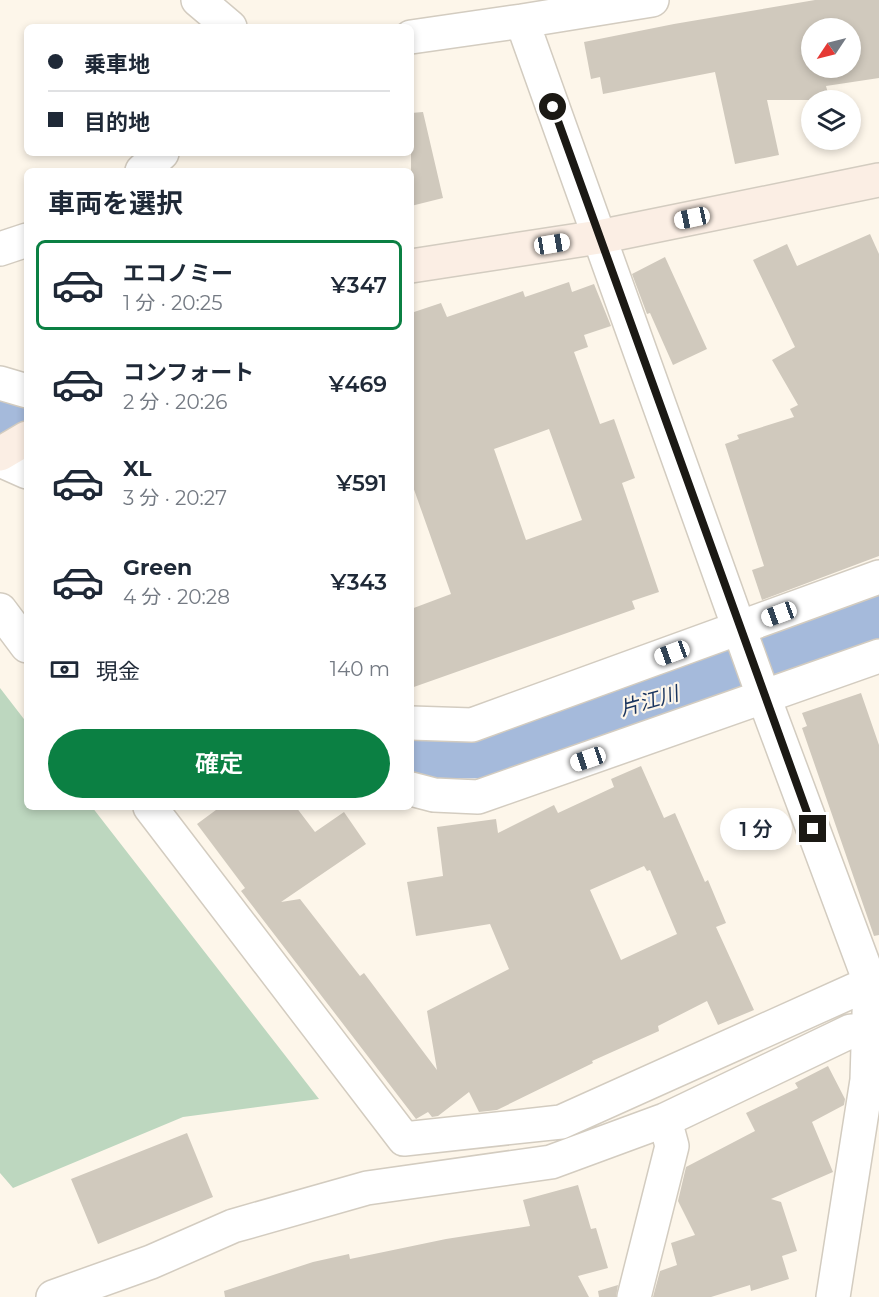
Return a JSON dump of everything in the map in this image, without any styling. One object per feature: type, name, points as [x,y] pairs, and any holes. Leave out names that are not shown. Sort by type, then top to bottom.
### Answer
[{"type":"street","points":[[198,0],[226,24]]},
{"type":"street","points":[[414,37],[652,0]]},
{"type":"street","points":[[522,21],[739,629],[874,980],[868,1031],[867,1080],[833,1297]]},
{"type":"street","points":[[144,168],[158,156]]},
{"type":"street","points":[[414,266],[599,237],[879,180]]},
{"type":"street","points":[[0,249],[24,241]]},
{"type":"street","points":[[0,383],[24,390]]},
{"type":"street","points":[[414,723],[472,725],[879,577]]},
{"type":"street","points":[[0,610],[24,642]]},
{"type":"street","points":[[414,790],[434,795],[478,797],[762,691],[879,656]]},
{"type":"street","points":[[152,810],[404,1138],[561,1122],[874,980]]},
{"type":"street","points":[[53,1297],[152,1262],[233,1226],[367,1188],[551,1162],[665,1120],[851,1031],[868,1031]]},
{"type":"street","points":[[634,1297],[672,1146],[665,1120]]},
{"type":"green space","points":[[0,688],[24,719],[24,810],[94,810],[319,1099],[183,1117],[13,1188],[0,1173]]},
{"type":"building","points":[[815,0],[879,0],[879,78],[826,86],[827,90],[801,90],[801,100],[767,100],[779,155],[735,164],[715,72],[603,94],[600,77],[591,79],[584,42]]},
{"type":"building","points":[[423,112],[443,198],[414,205],[414,168],[411,168],[411,156],[414,156],[414,113]]},
{"type":"building","points":[[870,234],[879,254],[879,556],[762,600],[752,570],[764,566],[725,444],[739,439],[737,435],[794,417],[790,409],[798,405],[772,360],[795,347],[753,260],[787,244],[797,266]]},
{"type":"building","points":[[665,257],[707,349],[673,365],[650,313],[647,314],[632,274]]},
{"type":"building","points":[[569,282],[572,292],[594,284],[611,326],[584,335],[588,347],[574,352],[600,424],[614,419],[635,478],[622,483],[659,592],[632,601],[635,609],[414,687],[414,608],[451,594],[414,489],[414,312],[441,303],[447,317],[523,291],[525,297]],"holes":[[[549,429],[582,520],[526,540],[494,449]]]},
{"type":"building","points":[[861,693],[879,745],[879,935],[874,936],[802,728],[807,726],[802,713]]},
{"type":"building","points":[[641,766],[664,818],[675,813],[705,882],[708,880],[726,923],[716,927],[754,1010],[718,1025],[707,1001],[658,1026],[659,1031],[592,1061],[593,1063],[497,1110],[479,1112],[469,1092],[438,1116],[432,1117],[428,1112],[416,1119],[241,891],[245,888],[197,824],[216,810],[298,810],[315,832],[344,812],[366,844],[281,902],[300,899],[360,976],[364,973],[437,1070],[427,1011],[509,969],[490,924],[416,936],[407,882],[443,876],[437,827],[496,819],[498,833],[554,805],[558,813],[614,787],[611,779]],"holes":[[[644,866],[647,871],[650,870],[677,934],[621,960],[590,890]]]},
{"type":"building","points":[[828,1066],[845,1099],[844,1105],[812,1122],[833,1172],[771,1199],[781,1202],[797,1251],[782,1256],[789,1279],[751,1291],[750,1285],[711,1297],[653,1297],[660,1271],[677,1265],[671,1243],[695,1235],[678,1201],[686,1167],[755,1131],[746,1113],[798,1088],[795,1083]]},
{"type":"building","points":[[187,1133],[213,1197],[98,1244],[71,1179]]},
{"type":"building","points":[[578,1185],[591,1229],[596,1228],[608,1268],[578,1276],[589,1297],[225,1297],[224,1291],[313,1262],[349,1254],[350,1259],[446,1239],[530,1226],[523,1200]]},
{"type":"building","points":[[618,1285],[616,1297],[599,1297],[598,1291]]},
{"type":"waterway","name":"片江川","points":[[0,417],[24,426]]},
{"type":"waterway","name":"片江川","points":[[414,744],[501,744],[780,663],[879,622]]},
{"type":"route","points":[[553,107],[813,829]]}]
